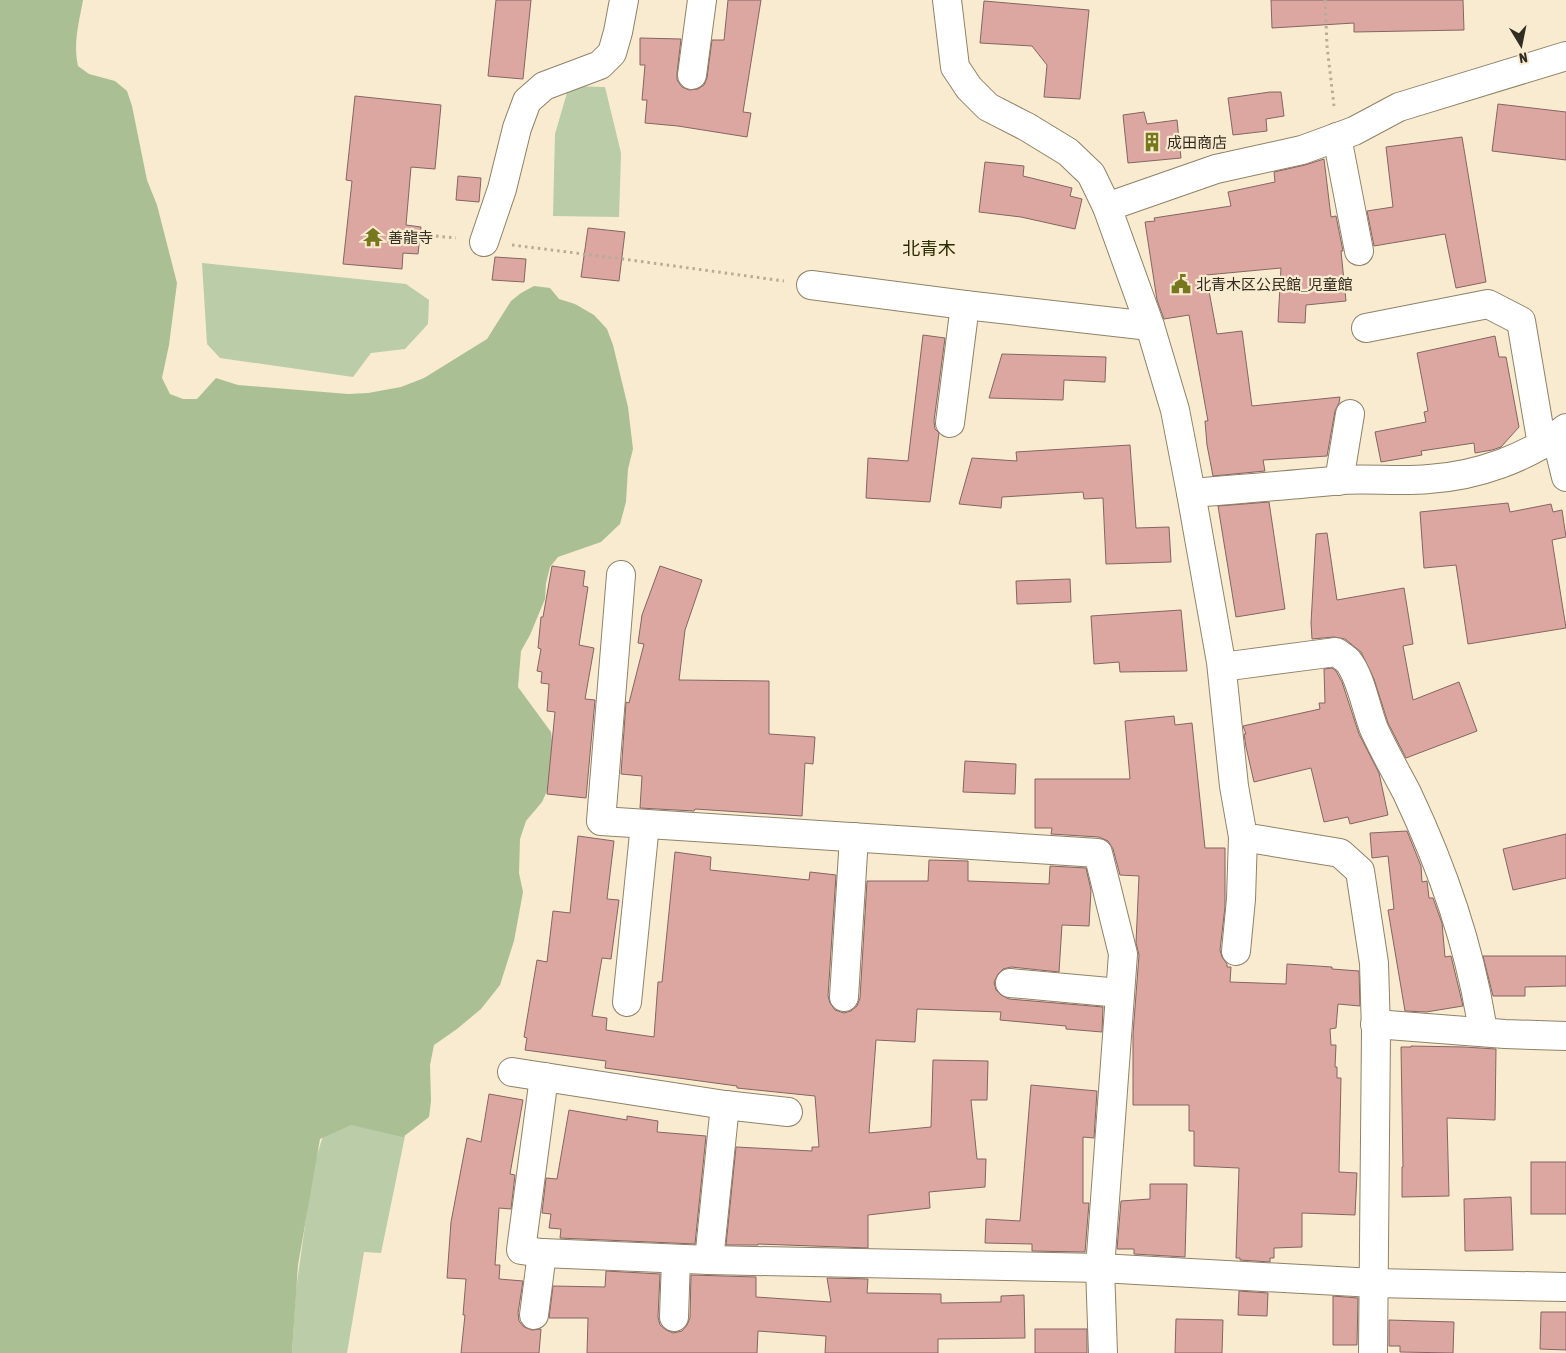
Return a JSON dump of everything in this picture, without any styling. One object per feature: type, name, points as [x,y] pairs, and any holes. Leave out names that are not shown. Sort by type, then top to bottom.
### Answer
[{"type":"street","points":[[497,243],[502,189],[517,128],[527,101],[544,86],[600,65],[612,53],[624,0]]},
{"type":"street","points":[[692,75],[702,0]]},
{"type":"street","points":[[947,0],[955,67],[969,88],[988,106],[1068,152],[1091,174],[1107,207],[1150,326],[1175,410],[1222,667],[1234,786],[1243,837],[1241,899],[1236,951]]},
{"type":"street","points":[[1107,207],[1216,169],[1302,150],[1354,131],[1399,107],[1566,56]]},
{"type":"street","points":[[1337,137],[1359,251]]},
{"type":"street","points":[[811,285],[1150,326]]},
{"type":"street","points":[[1366,328],[1488,304],[1521,321],[1566,477]]},
{"type":"street","points":[[950,423],[965,305]]},
{"type":"street","points":[[1339,481],[1350,414]]},
{"type":"street","points":[[1191,493],[1339,481],[1429,480],[1460,476],[1502,464],[1555,436]]},
{"type":"street","points":[[621,575],[601,821],[1098,853],[1122,954],[1100,1268],[1103,1353]]},
{"type":"street","points":[[1222,667],[1336,652],[1348,661],[1356,675],[1374,728],[1407,794],[1445,885],[1462,936],[1478,1000],[1483,1032]]},
{"type":"street","points":[[627,1002],[645,824]]},
{"type":"street","points":[[844,997],[854,837]]},
{"type":"street","points":[[1243,837],[1340,853],[1360,871],[1374,963],[1376,1024],[1373,1353]]},
{"type":"street","points":[[1010,983],[1120,993]]},
{"type":"street","points":[[1376,1024],[1566,1036]]},
{"type":"street","points":[[512,1072],[725,1105],[788,1112]]},
{"type":"street","points":[[544,1077],[520,1250],[542,1253],[676,1259],[1100,1268],[1374,1283],[1566,1287]]},
{"type":"street","points":[[709,1260],[725,1105]]},
{"type":"street","points":[[534,1314],[542,1253]]},
{"type":"street","points":[[674,1317],[676,1259]]},
{"type":"path","points":[[1325,0],[1326,46],[1337,137]]},
{"type":"path","points":[[497,243],[623,258],[811,285]]},
{"type":"green space","points":[[0,0],[83,0],[76,41],[78,66],[89,74],[115,81],[127,91],[132,106],[147,180],[157,205],[177,283],[169,345],[162,378],[170,394],[183,399],[197,399],[216,378],[238,385],[348,394],[368,393],[401,387],[424,378],[487,339],[511,301],[534,286],[550,288],[559,299],[575,304],[594,315],[607,329],[613,345],[628,407],[633,449],[628,469],[626,502],[620,524],[601,542],[558,557],[550,567],[545,599],[521,651],[518,687],[551,732],[554,757],[551,782],[542,802],[526,821],[520,839],[519,873],[523,892],[514,941],[500,985],[481,1009],[434,1045],[430,1065],[431,1101],[429,1117],[403,1137],[351,1125],[320,1139],[298,1265],[292,1353],[0,1353]]},
{"type":"green space","points":[[569,86],[605,87],[621,153],[619,217],[553,216],[555,134]]},
{"type":"green space","points":[[202,263],[406,284],[429,300],[428,324],[405,349],[371,353],[353,377],[220,358],[207,344]]},
{"type":"green space","points":[[354,1123],[405,1136],[381,1253],[364,1252],[347,1353],[292,1353],[296,1290],[313,1168],[323,1136]]},
{"type":"building","points":[[496,0],[531,0],[523,79],[488,76]]},
{"type":"building","points":[[728,0],[761,0],[743,112],[751,113],[747,137],[678,126],[645,123],[647,100],[642,100],[645,65],[640,65],[640,38],[681,39],[677,80],[682,87],[689,90],[698,89],[704,85],[707,78],[712,40],[724,40]]},
{"type":"building","points":[[1271,0],[1463,0],[1464,30],[1354,32],[1354,23],[1272,28]]},
{"type":"building","points":[[984,1],[1089,10],[1080,99],[1044,97],[1047,65],[1032,46],[980,43]]},
{"type":"building","points":[[1281,92],[1284,116],[1266,119],[1267,131],[1233,135],[1228,98]]},
{"type":"building","points":[[355,96],[441,105],[435,169],[411,167],[406,225],[421,227],[418,254],[403,253],[402,269],[343,264],[352,181],[346,180]]},
{"type":"building","points":[[1498,104],[1566,112],[1566,160],[1492,151]]},
{"type":"building","name":"成田商店","points":[[1144,112],[1147,124],[1177,120],[1181,158],[1128,163],[1123,115]]},
{"type":"building","points":[[1462,137],[1486,282],[1456,288],[1445,234],[1374,246],[1367,211],[1393,207],[1386,147]]},
{"type":"building","points":[[1324,159],[1331,217],[1336,216],[1343,251],[1341,251],[1346,301],[1306,305],[1305,323],[1278,322],[1281,268],[1206,275],[1217,334],[1242,331],[1252,406],[1340,397],[1335,411],[1327,456],[1263,460],[1265,471],[1213,476],[1207,445],[1205,421],[1208,421],[1189,315],[1164,319],[1157,300],[1145,222],[1155,221],[1154,218],[1231,206],[1228,192],[1275,182],[1274,172]]},
{"type":"building","points":[[985,162],[1024,166],[1023,176],[1072,188],[1070,196],[1082,199],[1075,229],[1021,217],[979,212]]},
{"type":"building","points":[[458,176],[481,178],[479,202],[456,200]]},
{"type":"building","points":[[588,228],[625,232],[619,281],[581,277]]},
{"type":"building","points":[[495,257],[526,259],[524,282],[492,280]]},
{"type":"building","points":[[923,335],[945,338],[934,421],[935,429],[939,433],[930,502],[866,498],[868,458],[908,461]]},
{"type":"building","points":[[1495,336],[1499,357],[1506,357],[1519,427],[1501,447],[1475,453],[1474,443],[1421,451],[1422,455],[1381,462],[1375,432],[1426,422],[1424,412],[1428,411],[1417,353]]},
{"type":"building","points":[[1002,354],[1106,357],[1105,382],[1064,380],[1063,400],[989,398]]},
{"type":"building","points":[[1130,445],[1136,528],[1169,527],[1171,562],[1106,564],[1103,498],[1084,499],[1083,492],[1002,497],[1001,508],[959,504],[972,458],[1017,461],[1016,452]]},
{"type":"building","points":[[1269,502],[1285,609],[1236,617],[1218,506]]},
{"type":"building","points":[[1508,503],[1510,512],[1551,504],[1553,512],[1562,510],[1566,537],[1552,540],[1566,628],[1468,644],[1456,565],[1424,568],[1420,512]]},
{"type":"building","points":[[1327,533],[1337,600],[1404,588],[1413,644],[1403,646],[1413,700],[1459,682],[1477,731],[1406,758],[1388,723],[1374,679],[1361,652],[1345,639],[1334,637],[1312,639],[1311,623],[1316,534]]},
{"type":"building","points":[[552,566],[585,571],[583,586],[588,587],[579,645],[594,648],[585,699],[595,700],[586,798],[547,794],[555,712],[547,711],[549,684],[541,683],[542,672],[537,671],[541,649],[538,648],[541,617],[543,617]]},
{"type":"building","points":[[660,566],[702,580],[685,630],[679,680],[769,681],[769,734],[815,737],[813,764],[805,763],[802,816],[695,809],[694,811],[640,808],[642,776],[621,774],[626,702],[629,703],[644,644],[638,643],[642,615]]},
{"type":"building","points":[[1070,579],[1071,602],[1017,604],[1016,581]]},
{"type":"building","points":[[1181,610],[1187,671],[1120,672],[1119,662],[1094,664],[1091,616]]},
{"type":"building","points":[[1332,668],[1336,671],[1342,682],[1359,734],[1379,773],[1388,815],[1350,824],[1348,817],[1324,822],[1311,768],[1254,782],[1243,726],[1320,709],[1319,703],[1325,703],[1324,669]]},
{"type":"building","points":[[1174,716],[1175,725],[1192,723],[1205,848],[1225,848],[1225,907],[1220,950],[1227,967],[1231,967],[1230,982],[1286,984],[1287,964],[1359,971],[1360,1006],[1338,1004],[1336,1028],[1330,1029],[1331,1045],[1336,1045],[1335,1067],[1337,1067],[1337,1078],[1341,1078],[1339,1172],[1357,1173],[1355,1215],[1302,1213],[1302,1247],[1274,1248],[1274,1258],[1270,1258],[1270,1262],[1240,1260],[1240,1258],[1236,1258],[1239,1168],[1194,1166],[1194,1131],[1189,1131],[1189,1105],[1133,1105],[1133,1034],[1139,955],[1136,943],[1139,876],[1120,875],[1113,849],[1108,841],[1099,837],[1051,834],[1052,828],[1035,828],[1035,779],[1130,779],[1125,721]]},
{"type":"building","points":[[965,761],[1016,764],[1015,794],[963,792]]},
{"type":"building","points":[[1407,831],[1421,866],[1422,882],[1427,881],[1429,898],[1433,898],[1442,923],[1445,957],[1451,956],[1463,1006],[1426,1012],[1405,1011],[1388,910],[1394,909],[1388,856],[1372,858],[1370,833]]},
{"type":"building","points":[[1566,834],[1566,878],[1513,890],[1503,849]]},
{"type":"building","points":[[578,836],[614,841],[607,899],[619,900],[611,959],[602,958],[592,1016],[607,1018],[606,1030],[654,1037],[658,982],[662,982],[675,852],[711,857],[710,870],[809,880],[810,872],[836,875],[828,996],[835,1010],[844,1013],[851,1011],[857,1006],[860,998],[867,881],[928,881],[929,860],[968,861],[968,881],[1049,884],[1050,866],[1086,868],[1091,890],[1089,926],[1062,925],[1059,972],[1011,967],[1003,969],[994,982],[996,990],[1009,999],[1103,1007],[1102,1032],[1066,1029],[1066,1026],[1000,1020],[1001,1012],[917,1009],[915,1042],[876,1040],[869,1133],[931,1127],[933,1060],[988,1061],[987,1100],[971,1100],[977,1159],[986,1159],[985,1187],[929,1192],[930,1208],[868,1215],[868,1248],[758,1244],[726,1245],[736,1147],[812,1151],[812,1147],[819,1147],[815,1096],[737,1088],[737,1086],[605,1068],[606,1061],[525,1050],[527,1038],[524,1037],[537,960],[547,962],[553,911],[570,913]]},
{"type":"building","points":[[1483,956],[1566,956],[1566,986],[1525,987],[1525,996],[1493,996]]},
{"type":"building","points":[[1401,1047],[1496,1049],[1495,1120],[1447,1118],[1449,1196],[1402,1197]]},
{"type":"building","points":[[1031,1085],[1097,1091],[1094,1138],[1083,1137],[1083,1203],[1089,1203],[1085,1252],[1032,1251],[1032,1244],[985,1243],[986,1219],[1020,1221]]},
{"type":"building","points":[[489,1094],[523,1100],[510,1174],[515,1175],[511,1209],[499,1208],[495,1265],[500,1265],[499,1279],[523,1281],[518,1313],[519,1321],[524,1327],[532,1330],[541,1329],[539,1353],[461,1353],[466,1279],[447,1278],[451,1222],[467,1138],[481,1142]]},
{"type":"building","points":[[569,1110],[627,1120],[627,1116],[658,1121],[657,1132],[706,1136],[695,1244],[560,1238],[561,1229],[549,1228],[551,1214],[542,1213],[546,1178],[557,1179]]},
{"type":"building","points":[[1531,1162],[1566,1162],[1566,1214],[1531,1214]]},
{"type":"building","points":[[1150,1184],[1187,1184],[1185,1257],[1134,1254],[1134,1249],[1117,1249],[1121,1201],[1150,1199]]},
{"type":"building","points":[[1511,1197],[1513,1250],[1465,1251],[1464,1199]]},
{"type":"building","points":[[606,1271],[660,1274],[658,1317],[660,1325],[673,1333],[682,1331],[690,1318],[691,1275],[756,1277],[756,1297],[831,1302],[827,1278],[868,1279],[867,1293],[941,1294],[941,1303],[1001,1302],[1001,1296],[1024,1295],[1025,1338],[938,1339],[938,1353],[825,1353],[826,1336],[758,1331],[757,1353],[587,1353],[588,1318],[549,1318],[553,1286],[605,1287]]},
{"type":"building","points":[[1239,1291],[1268,1293],[1267,1316],[1238,1315]]},
{"type":"building","points":[[1333,1296],[1358,1298],[1357,1345],[1333,1345]]},
{"type":"building","points":[[1541,1312],[1566,1312],[1566,1350],[1540,1349]]},
{"type":"building","points":[[1176,1319],[1223,1320],[1222,1353],[1175,1353]]},
{"type":"building","points":[[1389,1320],[1454,1322],[1453,1353],[1400,1352],[1400,1346],[1389,1346]]},
{"type":"building","points":[[1035,1329],[1087,1329],[1087,1353],[1035,1353]]},
{"type":"place","name":"成田商店","points":[[1152,142]]},
{"type":"place","name":"善龍寺","points":[[373,237]]},
{"type":"place","name":"北青木区公民館_児童館","points":[[1181,284]]},
{"type":"district","name":"北青木","points":[[929,248]]}]
